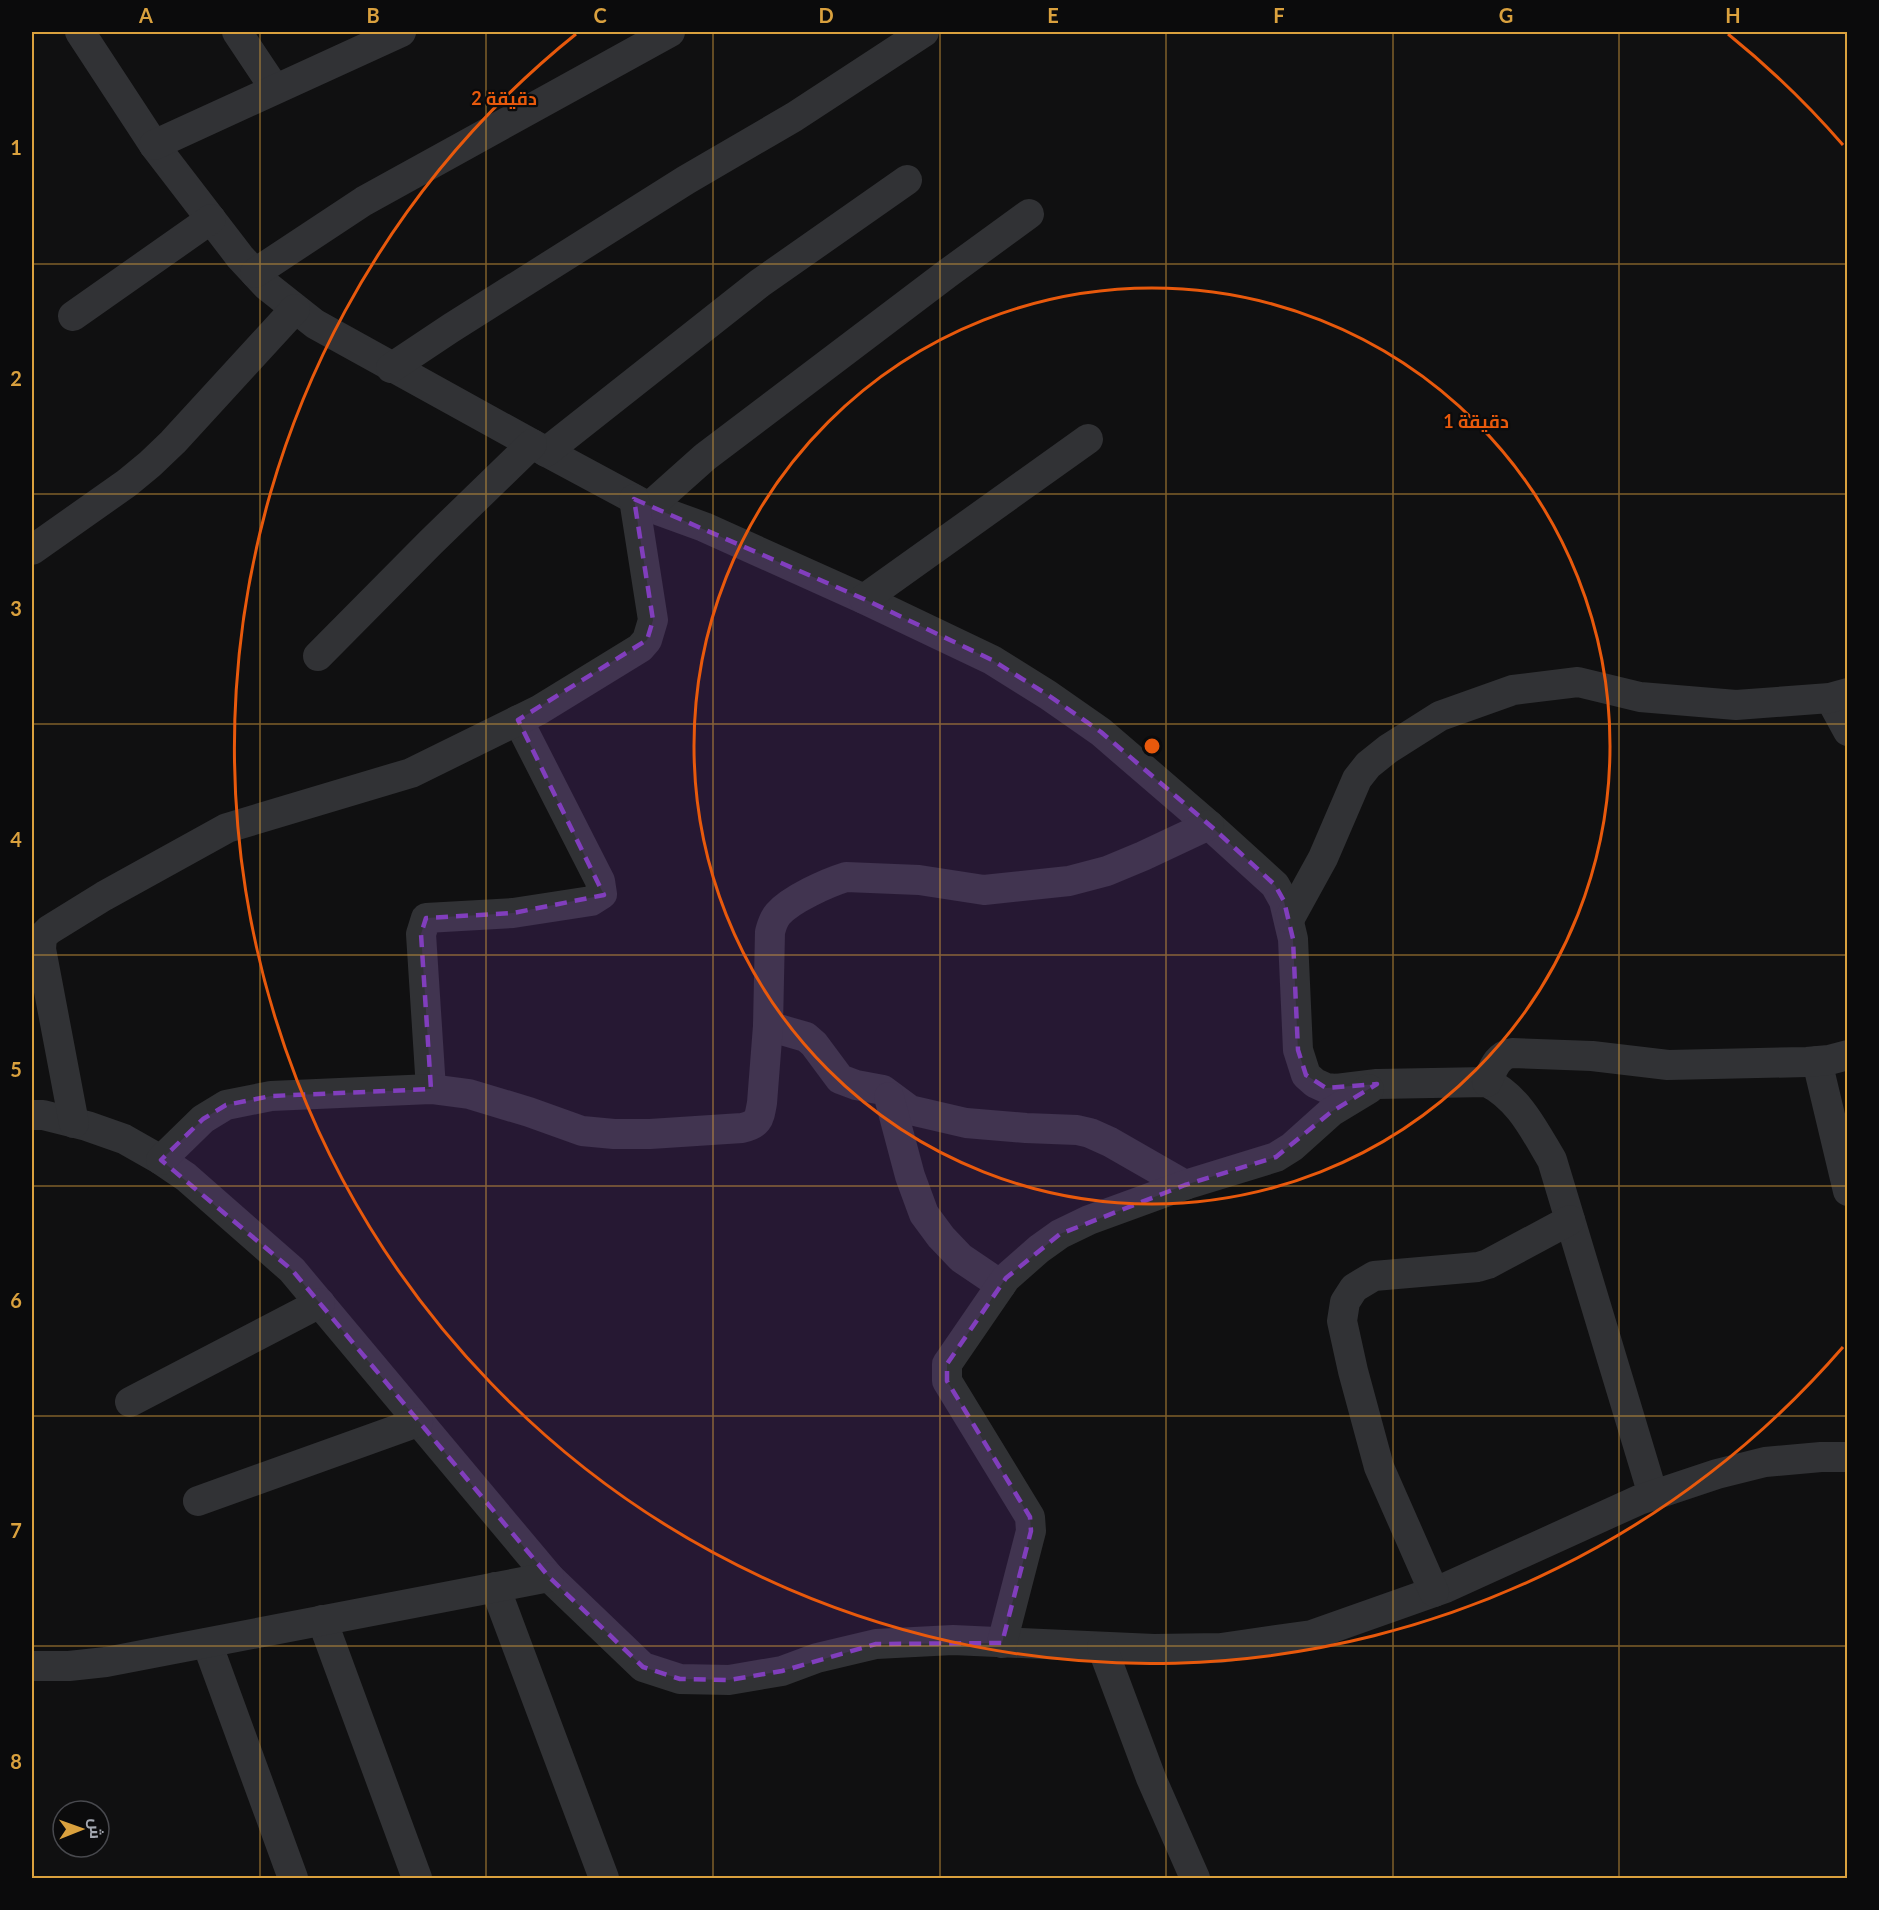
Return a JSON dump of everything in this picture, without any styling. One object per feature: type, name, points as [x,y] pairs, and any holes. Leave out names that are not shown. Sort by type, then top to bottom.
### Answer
[{"type":"street","points":[[80,32],[154,145],[240,257],[267,286],[315,324],[641,503],[704,526],[992,660],[1101,732],[1275,885],[1290,918],[1293,939],[1298,1050],[1306,1075],[1316,1083],[1326,1088],[1336,1089],[1377,1084],[1487,1082],[1500,1088],[1525,1115],[1552,1160],[1653,1495]]},
{"type":"street","points":[[237,32],[275,89]]},
{"type":"street","points":[[255,273],[364,201],[670,32]]},
{"type":"street","points":[[392,368],[451,328],[686,180],[794,117],[924,32]]},
{"type":"street","points":[[154,145],[394,33]]},
{"type":"street","points":[[318,656],[431,542],[539,448],[760,284],[907,180]]},
{"type":"street","points":[[641,503],[1029,214]]},
{"type":"street","points":[[73,316],[211,219]]},
{"type":"street","points":[[32,550],[127,483],[150,464],[295,309]]},
{"type":"street","points":[[864,599],[1088,439]]},
{"type":"street","points":[[74,1123],[41,949],[42,937],[49,930],[105,896],[227,828],[411,773],[539,710],[640,648],[647,640],[653,620],[641,503]]},
{"type":"street","points":[[1290,918],[1323,858],[1357,779],[1368,765],[1388,749],[1440,716],[1514,690],[1578,682],[1640,697],[1736,705],[1839,696],[1848,731]]},
{"type":"street","points":[[431,1089],[421,934],[426,918],[513,913],[591,900],[602,894],[600,881],[518,720]]},
{"type":"street","points":[[161,1160],[203,1119],[226,1105],[271,1096],[431,1089],[469,1094],[582,1131],[650,1134],[752,1126],[760,1116],[768,1026],[773,921],[793,902],[846,877],[919,880],[984,890],[1069,881],[1116,867],[1209,825]]},
{"type":"street","points":[[768,1026],[806,1037],[814,1044],[840,1079],[856,1085],[883,1090],[910,1110],[966,1122],[1077,1130],[1090,1133],[1185,1185]]},
{"type":"street","points":[[1487,1082],[1495,1063],[1505,1054],[1512,1053],[1592,1056],[1668,1065],[1829,1060],[1848,1055]]},
{"type":"street","points":[[1817,1060],[1848,1191]]},
{"type":"street","points":[[1002,1643],[1031,1531],[1030,1517],[947,1381],[947,1364],[1006,1278],[1060,1234],[1089,1220],[1185,1185],[1275,1157],[1292,1147],[1330,1112],[1377,1084]]},
{"type":"street","points":[[890,1097],[910,1176],[924,1214],[941,1238],[961,1258],[1001,1285]]},
{"type":"street","points":[[32,1115],[43,1115],[74,1123],[124,1139],[186,1177],[292,1270],[549,1577],[642,1667],[680,1679],[729,1680],[782,1671],[817,1658],[876,1644],[953,1640],[1154,1649],[1221,1648],[1312,1635],[1434,1592],[1653,1495],[1717,1474],[1765,1462],[1848,1457]]},
{"type":"street","points":[[1434,1592],[1379,1467],[1342,1321],[1345,1302],[1354,1288],[1374,1276],[1478,1267],[1488,1264],[1570,1220]]},
{"type":"street","points":[[130,1402],[320,1303]]},
{"type":"street","points":[[198,1501],[418,1422]]},
{"type":"street","points":[[32,1666],[69,1666],[106,1662],[549,1577]]},
{"type":"street","points":[[495,1587],[604,1878]]},
{"type":"street","points":[[322,1620],[417,1878]]},
{"type":"street","points":[[207,1643],[293,1878]]},
{"type":"street","points":[[1102,1647],[1151,1778],[1194,1878]]},
{"type":"highlighted area","points":[[634,499],[864,599],[992,660],[1101,732],[1213,828],[1275,885],[1284,901],[1293,939],[1298,1050],[1306,1075],[1326,1088],[1377,1084],[1331,1112],[1276,1157],[1185,1185],[1060,1234],[1006,1278],[947,1364],[947,1381],[1030,1517],[1031,1531],[1002,1643],[876,1644],[782,1671],[729,1680],[680,1679],[643,1667],[549,1577],[292,1270],[161,1160],[203,1119],[226,1105],[271,1096],[431,1089],[421,934],[426,918],[513,913],[604,895],[518,720],[647,640],[653,620]]}]
